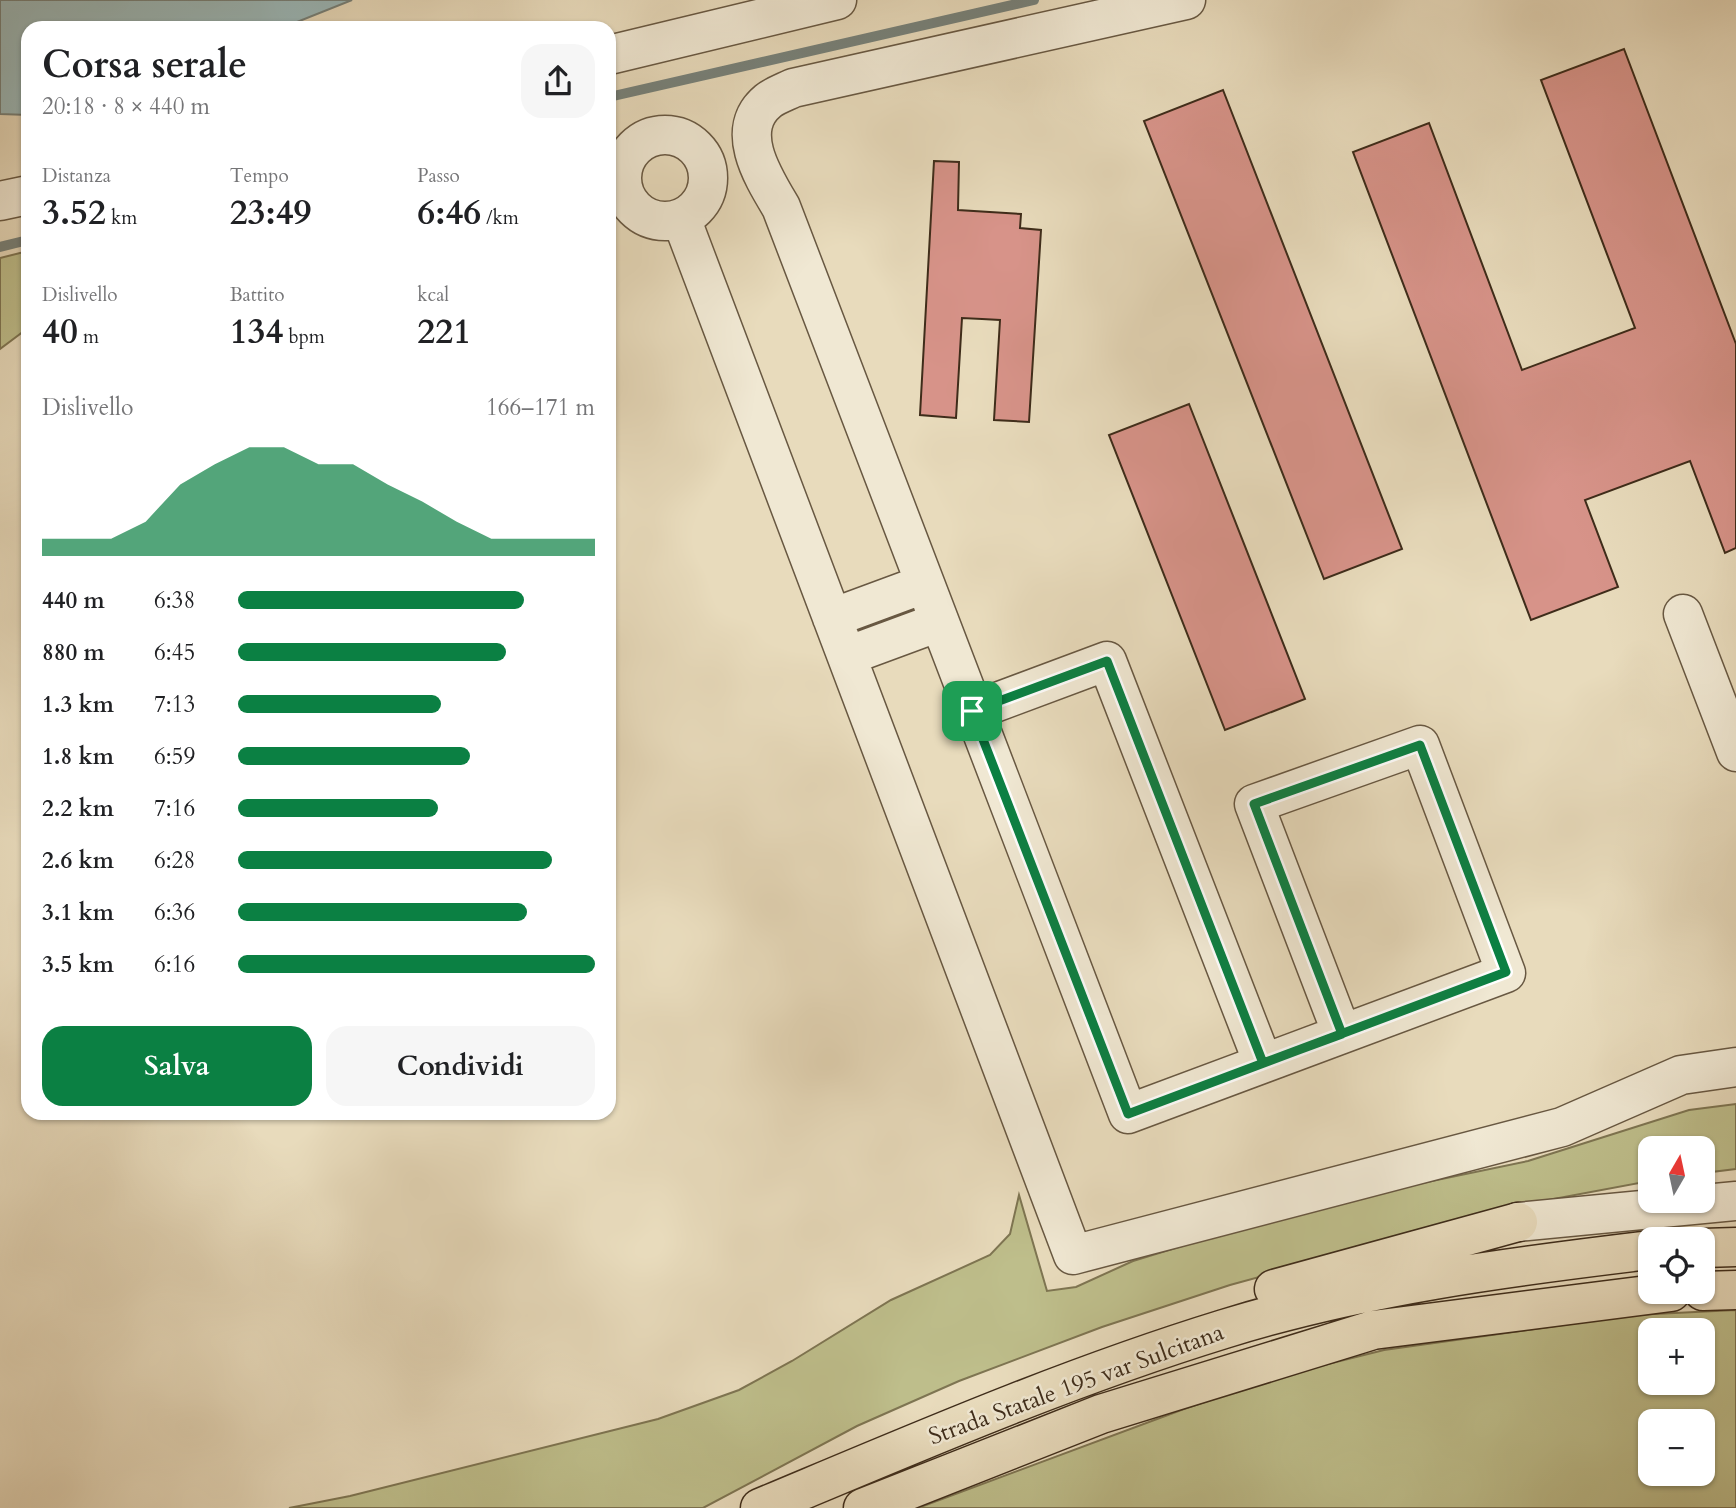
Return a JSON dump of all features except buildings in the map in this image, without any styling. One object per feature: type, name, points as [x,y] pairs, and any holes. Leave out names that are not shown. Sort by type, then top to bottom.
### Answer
[{"type":"highway","points":[[1097,1371],[1129,1335],[1195,1311],[1518,1222]]},
{"type":"highway","points":[[1715,1248],[1736,1247]]},
{"type":"highway","name":"Strada Statale 195 var Sulcitana","points":[[760,1508],[1097,1371],[1226,1328],[1364,1292],[1520,1265],[1638,1251]]},
{"type":"highway","points":[[1715,1291],[1736,1290]]},
{"type":"highway","name":"Strada Statale 195 var Sulcitana","points":[[863,1508],[1101,1414],[1373,1330],[1638,1296]]},
{"type":"street","points":[[616,53],[837,0]]},
{"type":"street","points":[[1186,0],[793,88],[768,101],[753,120],[751,144],[765,180],[781,207],[1128,1114],[1342,1034],[1506,972],[1420,745],[1254,804],[1342,1034]]},
{"type":"street","points":[[0,201],[21,196]]},
{"type":"street","points":[[681,218],[1073,1255],[1562,1127],[1681,1075],[1736,1067]]},
{"type":"street","points":[[832,618],[924,584]]},
{"type":"street","points":[[1683,614],[1736,752]]},
{"type":"street","points":[[847,656],[939,622]]},
{"type":"street","points":[[972,711],[1107,661],[1263,1063]]},
{"type":"street","points":[[1518,1222],[1736,1201]]},
{"type":"green space","points":[[21,253],[21,333],[0,349],[0,258]]},
{"type":"green space","points":[[1736,1104],[1736,1169],[1715,1172],[1715,1136],[1638,1136],[1638,1183],[1521,1205],[1230,1285],[1102,1327],[959,1381],[857,1426],[703,1508],[289,1508],[350,1496],[658,1419],[739,1390],[891,1300],[990,1255],[1010,1234],[1019,1195],[1047,1291],[1076,1287],[1133,1261],[1257,1223],[1403,1187],[1528,1161],[1689,1110]]},
{"type":"green space","points":[[1736,1310],[1736,1508],[918,1508],[1184,1409],[1284,1375],[1384,1350],[1634,1315]]},
{"type":"water","points":[[0,0],[352,0],[300,21],[21,21],[21,115],[0,114]]},
{"type":"waterway","points":[[616,95],[1034,0]]},
{"type":"waterway","points":[[0,247],[21,242]]},
{"type":"route","points":[[972,711],[1107,661],[1263,1063],[1342,1034],[1254,804],[1420,745],[1506,972],[1128,1114],[972,711]]}]
